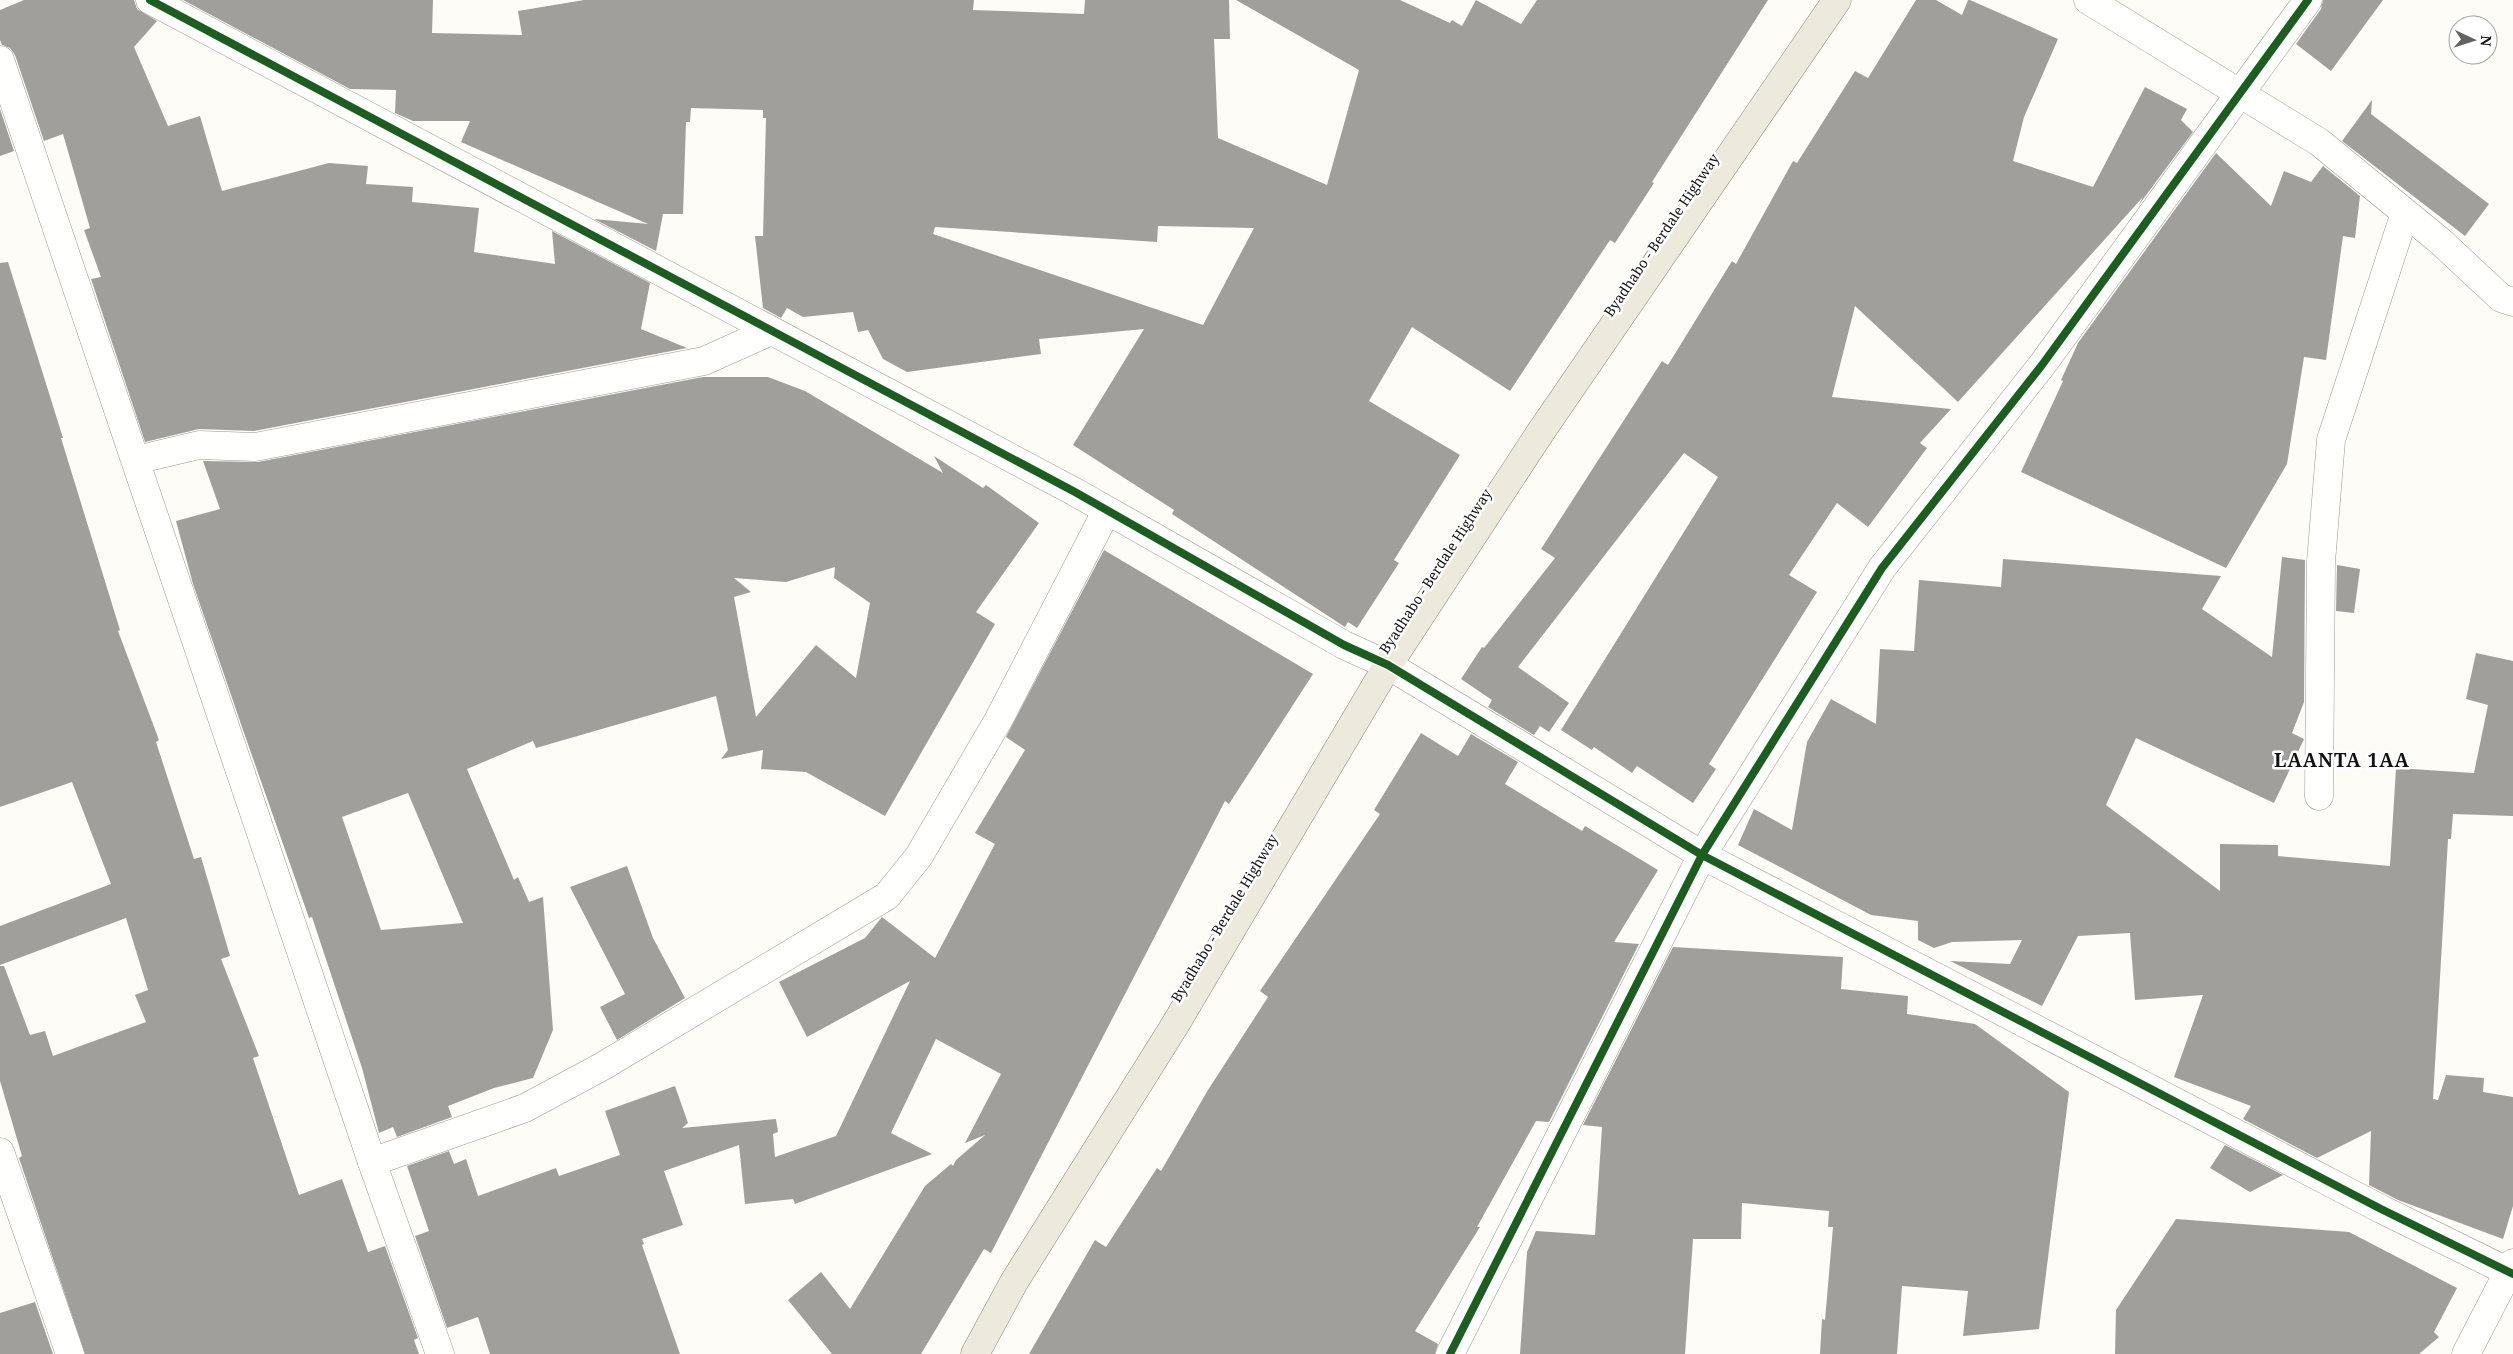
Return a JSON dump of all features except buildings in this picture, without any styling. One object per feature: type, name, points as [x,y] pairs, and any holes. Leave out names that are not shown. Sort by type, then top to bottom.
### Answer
[{"type":"main road","name":"Byadhabo - Berdale Highway","points":[[975,1354],[1014,1282],[1175,1026],[1388,665],[1540,433],[1836,0]]},
{"type":"street","points":[[150,0],[1075,492],[1106,512],[1344,645],[1388,665],[1702,855],[2381,1209],[2511,1270],[2466,1354]]},
{"type":"street","points":[[2088,0],[2319,142],[2440,241],[2501,298],[2513,302]]},
{"type":"street","points":[[1450,1354],[1702,855],[1882,568],[2042,365],[2308,0]]},
{"type":"street","points":[[0,60],[372,1162],[440,1354]]},
{"type":"street","points":[[2319,796],[2321,562],[2331,440],[2405,213]]},
{"type":"street","points":[[136,460],[199,445],[255,447],[704,361],[771,331]]},
{"type":"street","points":[[372,1162],[525,1108],[603,1066],[887,896],[919,856],[999,719],[1106,512]]},
{"type":"street","points":[[0,1152],[70,1354]]},
{"type":"cycle path","points":[[150,0],[1075,492],[1344,645],[1388,665],[1702,855],[2381,1209],[2513,1274]]},
{"type":"cycle path","points":[[1450,1354],[1702,855],[1882,568],[2042,365],[2308,0]]},
{"type":"district","name":"LAANTA 1AA","points":[[2342,760]]}]
